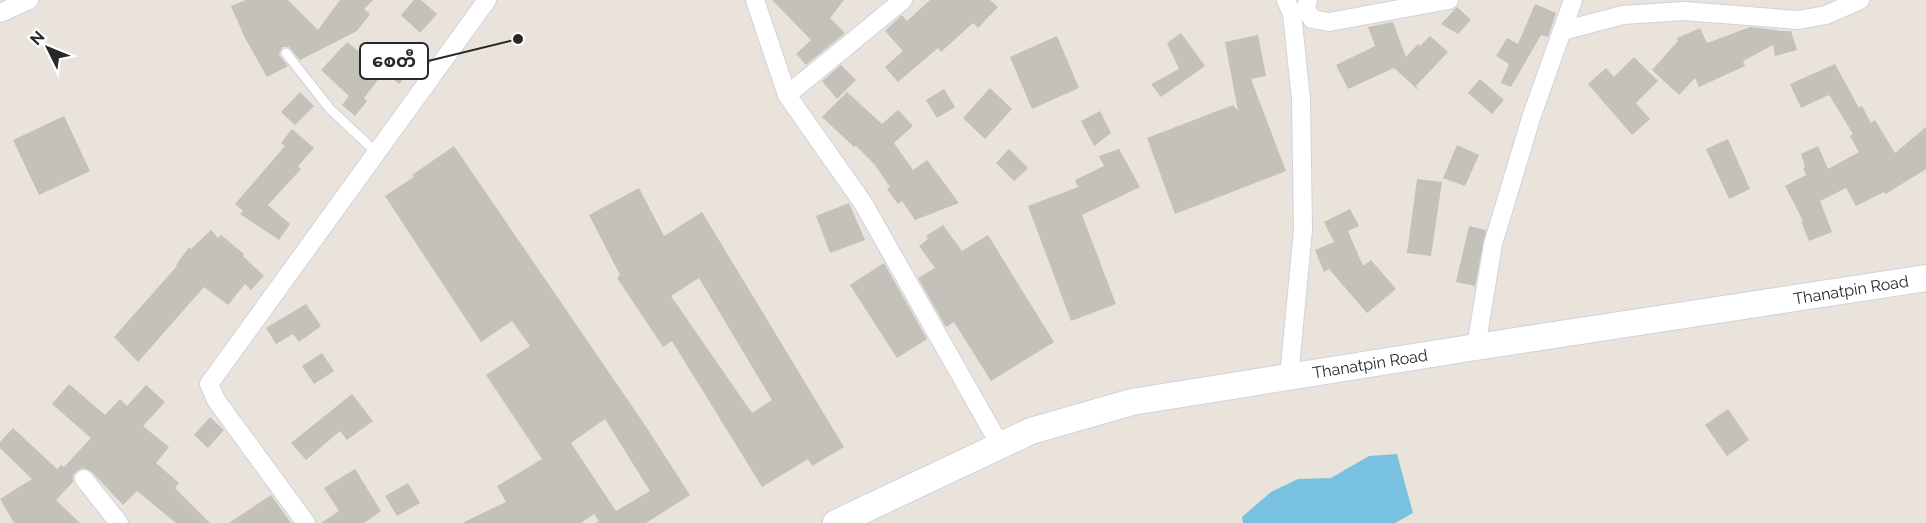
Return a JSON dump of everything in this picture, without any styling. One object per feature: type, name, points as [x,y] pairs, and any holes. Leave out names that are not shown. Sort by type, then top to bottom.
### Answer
[{"type":"main road","name":"Thanatpin Road","points":[[836,523],[1031,431],[1132,402],[1926,278]]},
{"type":"street","points":[[0,13],[29,0]]},
{"type":"street","points":[[306,523],[216,400],[209,384],[487,0]]},
{"type":"street","points":[[755,0],[787,95],[863,203],[1000,446]]},
{"type":"street","points":[[787,95],[903,0]]},
{"type":"street","points":[[1286,0],[1292,14],[1300,89],[1303,230],[1289,377]]},
{"type":"street","points":[[1308,0],[1306,9],[1312,19],[1329,22],[1406,4],[1449,0]]},
{"type":"street","points":[[1562,31],[1623,15],[1684,12],[1798,20],[1826,15],[1860,0]]},
{"type":"street","points":[[1476,347],[1492,244],[1531,118],[1572,1]]},
{"type":"street","points":[[84,479],[118,523]]},
{"type":"lane","points":[[286,53],[330,110],[377,153]]},
{"type":"water","points":[[1397,454],[1413,513],[1395,523],[1243,523],[1242,517],[1271,492],[1298,479],[1331,478],[1369,456]]},
{"type":"building","points":[[246,0],[288,0],[318,30],[340,0],[373,0],[364,9],[370,14],[357,31],[300,60],[289,47],[282,47],[279,55],[288,66],[267,77],[245,38],[231,6]]},
{"type":"building","points":[[414,0],[421,0],[437,14],[420,33],[401,15]]},
{"type":"building","points":[[772,0],[844,0],[830,18],[845,33],[806,65],[796,54],[811,40]]},
{"type":"building","points":[[930,0],[990,0],[998,7],[978,28],[973,23],[941,52],[938,48],[898,82],[885,67],[903,51],[885,31],[902,15],[907,21]]},
{"type":"building","points":[[1535,4],[1556,13],[1548,37],[1541,35],[1511,87],[1501,83],[1509,64],[1496,56],[1507,38],[1518,44]]},
{"type":"building","points":[[1457,7],[1471,20],[1458,34],[1441,24]]},
{"type":"building","points":[[1393,22],[1406,57],[1418,44],[1420,46],[1430,36],[1448,52],[1416,86],[1418,90],[1394,68],[1348,89],[1336,65],[1375,46],[1368,27]]},
{"type":"building","points":[[1750,27],[1791,31],[1797,50],[1775,56],[1773,45],[1743,61],[1745,66],[1699,87],[1695,78],[1679,95],[1652,70],[1678,41],[1677,38],[1700,28],[1707,43]]},
{"type":"building","points":[[1181,33],[1205,66],[1161,97],[1151,84],[1179,69],[1167,43]]},
{"type":"building","points":[[1258,35],[1266,76],[1251,79],[1286,171],[1175,214],[1147,138],[1233,105],[1238,111],[1225,42]]},
{"type":"building","points":[[1057,36],[1079,88],[1032,109],[1010,57]]},
{"type":"building","points":[[347,42],[384,72],[364,98],[367,101],[355,116],[342,105],[349,96],[321,70]]},
{"type":"building","points":[[389,50],[411,70],[399,84],[376,64]]},
{"type":"building","points":[[1634,57],[1658,81],[1636,103],[1650,119],[1632,135],[1588,84],[1606,68],[1614,77]]},
{"type":"building","points":[[1835,64],[1859,108],[1862,106],[1871,123],[1875,120],[1895,153],[1926,127],[1926,169],[1886,194],[1884,192],[1856,206],[1846,188],[1820,201],[1832,232],[1809,241],[1801,221],[1803,221],[1785,186],[1806,175],[1801,154],[1818,146],[1828,169],[1859,152],[1850,136],[1853,134],[1829,95],[1801,108],[1790,84]]},
{"type":"building","points":[[841,65],[856,80],[837,99],[822,81]]},
{"type":"building","points":[[1480,79],[1504,100],[1492,114],[1468,93]]},
{"type":"building","points":[[990,88],[1012,109],[985,139],[963,118]]},
{"type":"building","points":[[944,89],[955,107],[937,118],[926,100]]},
{"type":"building","points":[[300,92],[314,106],[295,125],[281,112]]},
{"type":"building","points":[[847,92],[882,124],[898,110],[913,126],[894,143],[913,170],[927,160],[959,203],[915,220],[902,201],[898,204],[887,189],[890,187],[875,165],[822,117]]},
{"type":"building","points":[[1100,111],[1111,133],[1094,146],[1081,121]]},
{"type":"building","points":[[64,116],[90,171],[39,195],[13,140]]},
{"type":"building","points":[[292,129],[314,148],[298,166],[301,169],[268,205],[290,224],[279,240],[240,214],[243,211],[235,204],[285,146],[281,143]]},
{"type":"building","points":[[1728,139],[1750,189],[1729,199],[1706,149]]},
{"type":"building","points":[[1457,145],[1479,155],[1465,186],[1443,178]]},
{"type":"building","points":[[454,146],[647,428],[690,495],[646,523],[596,523],[599,521],[594,514],[581,523],[462,523],[506,502],[497,486],[542,459],[486,375],[530,346],[512,321],[481,342],[385,196],[414,177],[412,175]],"holes":[[[605,419],[650,491],[616,511],[571,443]]]},
{"type":"building","points":[[1009,149],[1028,168],[1014,181],[996,163]]},
{"type":"building","points":[[1119,149],[1140,187],[1082,215],[1116,304],[1071,321],[1028,206],[1078,187],[1075,180],[1104,166],[1099,156]]},
{"type":"building","points":[[1417,179],[1442,182],[1431,256],[1407,253]]},
{"type":"building","points":[[639,188],[664,236],[702,212],[844,447],[812,466],[808,459],[762,487],[672,341],[663,347],[617,278],[620,275],[589,215]],"holes":[[[699,278],[772,400],[752,413],[671,296]]]},
{"type":"building","points":[[849,203],[865,240],[830,253],[816,216]]},
{"type":"building","points":[[1350,209],[1359,226],[1348,231],[1363,266],[1371,260],[1396,289],[1367,313],[1329,269],[1324,272],[1315,250],[1334,242],[1324,222]]},
{"type":"building","points":[[943,225],[962,251],[988,235],[1054,342],[991,381],[954,322],[946,327],[918,278],[935,268],[919,246],[928,239],[926,236]]},
{"type":"building","points":[[1469,226],[1486,230],[1475,286],[1456,282]]},
{"type":"building","points":[[211,230],[218,238],[221,235],[244,254],[243,256],[264,276],[251,290],[245,284],[228,305],[204,287],[138,362],[114,337],[177,266],[189,247],[191,249]]},
{"type":"building","points":[[884,263],[927,339],[897,358],[850,285]]},
{"type":"building","points":[[306,304],[321,326],[299,342],[293,334],[276,344],[266,328]]},
{"type":"building","points":[[322,353],[334,371],[314,384],[302,366]]},
{"type":"building","points":[[69,384],[105,415],[120,399],[127,406],[146,385],[165,402],[143,426],[169,447],[156,463],[179,483],[175,488],[210,523],[176,523],[137,491],[123,505],[92,472],[83,468],[73,475],[73,482],[56,500],[80,523],[14,523],[0,499],[32,479],[0,448],[0,442],[13,428],[57,469],[61,465],[64,467],[91,438],[52,404]]},
{"type":"building","points":[[352,394],[373,421],[347,440],[340,431],[306,460],[291,443]]},
{"type":"building","points":[[1728,409],[1749,440],[1727,456],[1705,425]]},
{"type":"building","points":[[210,417],[224,430],[208,448],[194,435]]},
{"type":"building","points":[[355,469],[381,511],[364,523],[321,523],[339,511],[324,488]]},
{"type":"building","points":[[408,483],[420,503],[397,516],[385,496]]},
{"type":"building","points":[[271,495],[291,523],[229,523]]},
{"type":"place","name":"စေတီ","points":[[518,39]]}]
